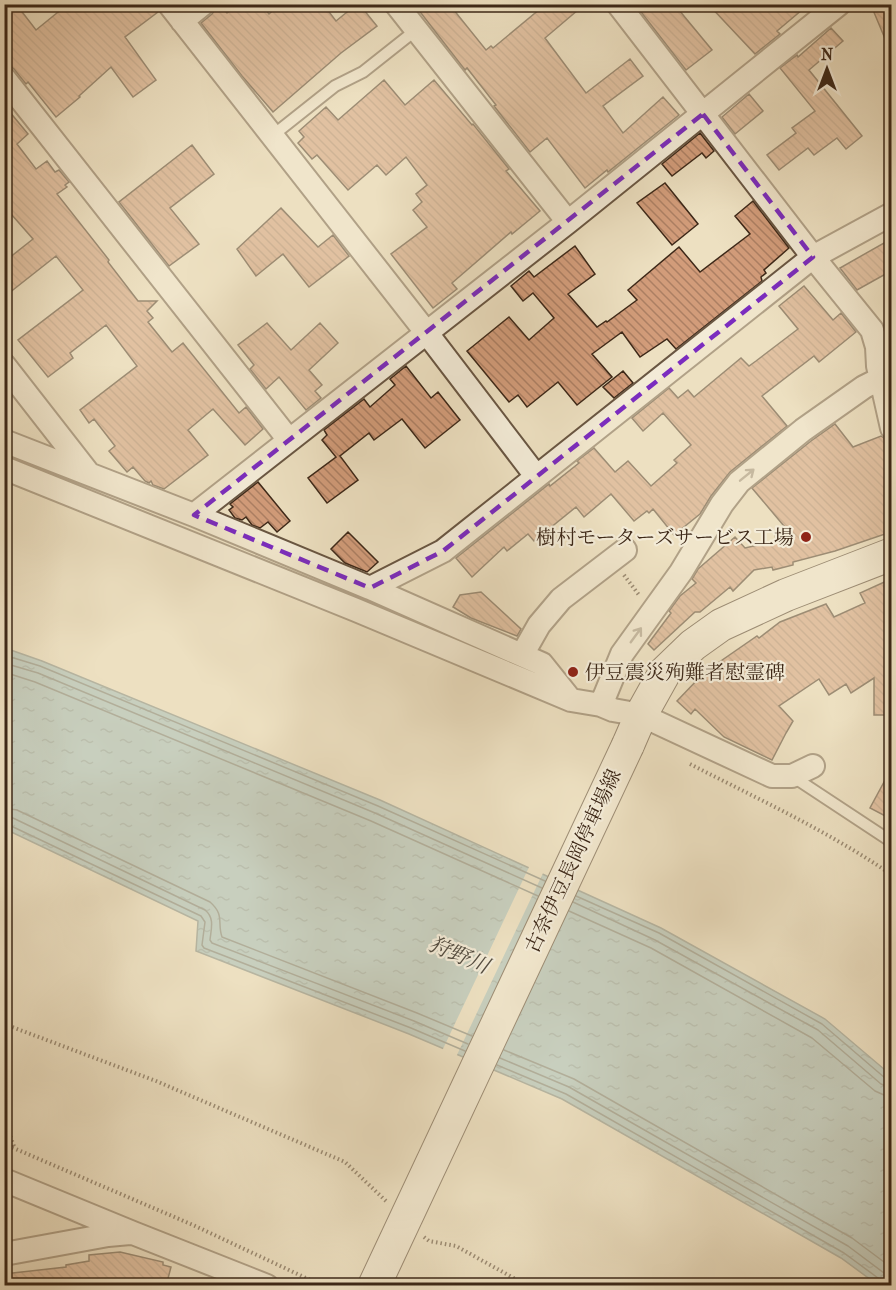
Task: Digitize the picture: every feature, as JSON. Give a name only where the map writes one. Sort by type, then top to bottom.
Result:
[{"type":"main road","name":"古奈伊豆長岡停車場線","points":[[374,1286],[641,715],[665,672],[693,645],[721,625],[786,595],[891,554]]},
{"type":"street","points":[[203,4],[176,13],[536,476]]},
{"type":"street","points":[[396,4],[568,222]]},
{"type":"street","points":[[618,4],[872,330],[877,347],[878,366],[886,377],[891,428]]},
{"type":"street","points":[[194,515],[568,222],[839,4]]},
{"type":"street","points":[[4,78],[289,440]]},
{"type":"street","points":[[370,588],[443,551],[813,257],[891,214]]},
{"type":"street","points":[[4,365],[90,475]]},
{"type":"street","points":[[601,705],[622,654],[681,572],[722,504],[739,482],[803,430],[864,387],[886,377]]},
{"type":"street","points":[[4,441],[194,515],[370,588],[542,664],[571,700]]},
{"type":"street","points":[[4,468],[356,610],[571,700],[641,715],[772,776],[792,776],[813,766]]},
{"type":"street","points":[[522,655],[539,625],[561,599],[618,555]]},
{"type":"street","points":[[4,1180],[267,1286]]},
{"type":"street","points":[[4,1254],[108,1235],[133,1233]]},
{"type":"lane","points":[[272,136],[336,86],[363,72],[416,30]]},
{"type":"lane","points":[[792,776],[891,842]]},
{"type":"path","points":[[618,555],[652,612]]},
{"type":"path","points":[[684,761],[859,852],[891,875]]},
{"type":"path","points":[[4,1024],[156,1081],[345,1162],[387,1202]]},
{"type":"path","points":[[4,1131],[9,1133],[15,1149]]},
{"type":"path","points":[[4,1144],[193,1225],[323,1286]]},
{"type":"path","points":[[421,1234],[429,1242],[456,1246],[528,1286]]},
{"type":"highlighted area","points":[[703,114],[813,257],[443,551],[370,588],[194,515]]},
{"type":"water","name":"狩野川","points":[[5,648],[42,661],[380,800],[661,928],[825,1019],[891,1075],[891,1285],[878,1285],[841,1258],[562,1099],[409,1034],[196,951],[198,921],[5,829]]},
{"type":"pier","points":[[530,865],[544,871],[456,1057],[442,1051]]},
{"type":"building","points":[[4,4],[16,4],[36,30],[68,4],[156,4],[158,12],[125,37],[156,80],[133,97],[111,67],[56,117],[28,82],[26,84],[14,69],[4,65]]},
{"type":"building","points":[[219,4],[227,13],[237,4],[261,4],[269,14],[280,4],[323,4],[336,21],[359,4],[377,26],[341,53],[273,112],[201,23]]},
{"type":"building","points":[[414,4],[449,4],[486,50],[491,46],[493,48],[546,4],[585,4],[545,38],[586,93],[630,59],[643,76],[603,106],[623,133],[663,97],[679,115],[585,188],[547,138],[530,152],[467,68],[465,70]]},
{"type":"building","points":[[652,4],[674,4],[712,50],[686,70],[641,12]]},
{"type":"building","points":[[708,4],[809,4],[777,31],[780,34],[755,54]]},
{"type":"building","points":[[891,4],[891,53],[873,10]]},
{"type":"building","points":[[831,28],[843,41],[809,70],[862,136],[846,149],[837,138],[814,155],[808,148],[779,170],[767,155],[796,133],[792,128],[815,111],[780,68],[797,55],[798,57]]},
{"type":"building","points":[[384,80],[405,105],[434,80],[473,124],[509,169],[506,171],[540,211],[512,234],[511,232],[452,283],[457,289],[433,308],[391,254],[427,227],[413,210],[422,202],[416,194],[427,185],[406,157],[386,175],[377,165],[348,190],[317,155],[312,159],[298,143],[304,137],[299,131],[326,107],[338,120]]},
{"type":"building","points":[[749,94],[763,111],[735,134],[722,117]]},
{"type":"building","points":[[4,105],[28,134],[17,144],[36,169],[47,161],[55,172],[59,170],[69,182],[65,185],[67,187],[57,194],[138,301],[157,301],[147,311],[153,318],[148,322],[172,352],[183,343],[239,413],[246,407],[263,429],[245,445],[213,409],[188,430],[208,455],[164,489],[153,485],[151,481],[149,483],[145,481],[133,467],[127,472],[109,451],[115,446],[94,419],[89,423],[80,410],[137,366],[106,325],[70,353],[73,358],[48,377],[18,340],[83,290],[56,256],[4,297],[4,262],[33,239],[4,206]]},
{"type":"building","points":[[700,133],[714,151],[706,158],[702,153],[672,176],[662,164]]},
{"type":"building","points":[[192,145],[214,174],[170,208],[199,244],[169,266],[119,202]]},
{"type":"building","points":[[665,183],[698,224],[672,245],[637,203]]},
{"type":"building","points":[[753,201],[789,248],[764,270],[766,273],[761,277],[762,281],[676,349],[667,339],[640,357],[622,332],[592,354],[612,377],[577,405],[558,382],[527,407],[518,395],[509,402],[467,351],[509,317],[529,340],[554,318],[533,293],[523,301],[511,286],[529,271],[534,277],[575,246],[595,274],[568,294],[597,327],[637,300],[628,290],[679,247],[700,272],[750,234],[735,216]]},
{"type":"building","points":[[281,208],[318,247],[333,235],[349,256],[309,287],[283,254],[256,276],[237,249]]},
{"type":"building","points":[[891,239],[891,271],[857,290],[840,268]]},
{"type":"building","points":[[804,286],[833,320],[841,313],[856,332],[819,362],[814,356],[762,396],[787,426],[730,472],[700,514],[674,535],[653,509],[634,521],[611,494],[584,517],[576,507],[534,541],[528,534],[507,551],[504,547],[472,577],[456,558],[579,463],[577,461],[594,448],[615,472],[628,461],[651,486],[677,463],[674,460],[691,445],[663,413],[643,431],[632,418],[669,388],[678,398],[688,390],[694,397],[741,358],[749,366],[798,329],[779,306]]},
{"type":"building","points":[[267,323],[291,350],[320,323],[338,343],[309,370],[322,385],[315,391],[321,398],[306,410],[279,377],[266,389],[250,369],[254,365],[238,345]]},
{"type":"building","points":[[406,366],[431,398],[438,392],[460,420],[425,448],[402,419],[374,440],[369,433],[340,456],[358,480],[327,503],[308,478],[336,457],[322,440],[327,435],[324,430],[364,399],[370,407],[395,385],[390,379]]},
{"type":"building","points":[[623,371],[633,383],[614,398],[603,387]]},
{"type":"building","points":[[835,424],[853,447],[881,436],[884,438],[891,462],[891,532],[793,562],[793,565],[773,570],[772,567],[754,570],[733,591],[730,587],[700,612],[695,612],[654,650],[648,644],[671,613],[669,611],[680,596],[696,583],[692,579],[698,569],[735,537],[745,548],[776,541],[775,534],[789,532],[752,488]]},
{"type":"building","points":[[258,482],[290,521],[277,532],[268,522],[260,528],[252,525],[246,517],[242,520],[235,518],[229,510],[233,507],[230,504]]},
{"type":"building","points":[[348,532],[378,562],[367,572],[345,563],[331,549]]},
{"type":"building","points":[[891,579],[891,715],[874,715],[874,678],[851,693],[846,684],[829,695],[819,679],[779,706],[793,721],[772,760],[724,737],[695,709],[691,714],[677,701],[715,665],[780,622],[826,604],[834,617],[865,603],[860,593]]},
{"type":"building","points":[[481,592],[521,629],[517,636],[471,618],[453,607],[460,595]]},
{"type":"building","points":[[891,769],[891,819],[870,808]]},
{"type":"building","points":[[120,1252],[163,1262],[163,1265],[171,1267],[166,1286],[4,1286],[4,1274],[66,1267],[66,1265],[89,1261],[89,1255]]},
{"type":"place","name":"樹村モーターズサービス工場","points":[[806,537]]},
{"type":"place","name":"伊豆震災殉難者慰霊碑","points":[[573,672]]}]
